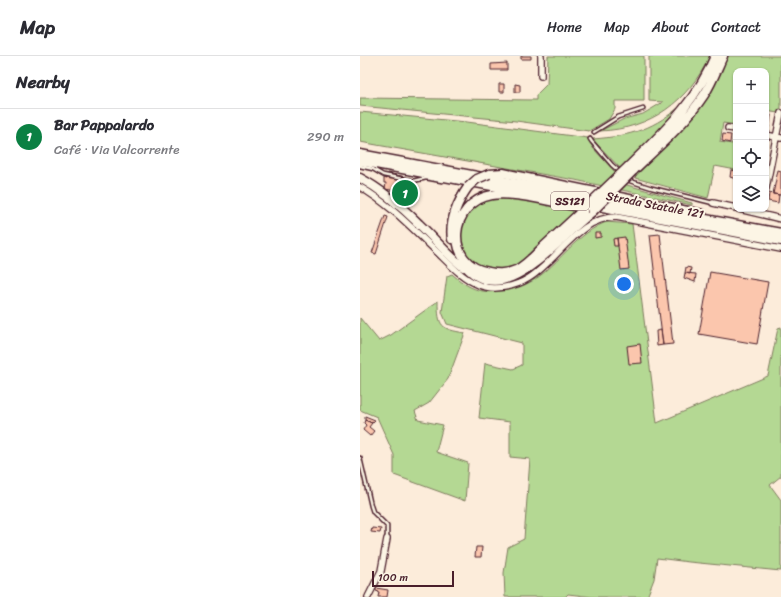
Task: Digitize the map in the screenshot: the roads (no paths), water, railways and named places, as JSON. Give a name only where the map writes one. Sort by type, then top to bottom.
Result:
[{"type":"main road","points":[[631,169],[684,109],[709,71],[715,56]]},
{"type":"main road","points":[[360,178],[381,190],[402,208],[453,259],[469,271],[482,277],[494,280],[509,278],[528,269],[546,254],[588,210],[631,169],[677,129],[704,94],[723,56]]},
{"type":"main road","name":"Strada Statale 121","points":[[360,154],[781,233]]},
{"type":"main road","name":"Strada Statale 121","points":[[360,161],[781,241]]},
{"type":"main road","points":[[469,271],[455,251],[451,235],[452,225],[456,207],[468,187],[477,179],[489,174],[503,173],[571,186],[722,218],[761,229]]},
{"type":"main road","points":[[588,210],[516,270],[500,274],[485,272],[471,265],[461,254],[457,243],[457,232],[464,211],[472,203],[483,197],[501,194],[579,207],[602,207]]},
{"type":"street","points":[[541,56],[541,76]]},
{"type":"street","points":[[769,176],[779,137],[781,113]]},
{"type":"street","points":[[728,128],[733,129]]},
{"type":"street","points":[[769,135],[779,137]]},
{"type":"street","points":[[360,187],[373,194],[408,223],[462,276],[479,285],[487,287],[497,288],[512,286],[528,279],[551,260],[584,228],[607,217],[616,217],[781,249]]},
{"type":"street","points":[[713,203],[733,207]]},
{"type":"street","points":[[761,212],[781,218]]},
{"type":"street","points":[[368,597],[381,571],[387,540]]},
{"type":"lane","points":[[594,132],[618,117],[643,109]]},
{"type":"lane","points":[[590,139],[612,165],[630,181],[713,203]]},
{"type":"lane","points":[[360,166],[373,169],[383,175],[413,181],[426,178],[472,186],[481,184]]},
{"type":"lane","points":[[360,458],[371,506],[373,512],[387,526],[387,540]]},
{"type":"place","name":"Bar Pappalardo","points":[[405,193]]}]
